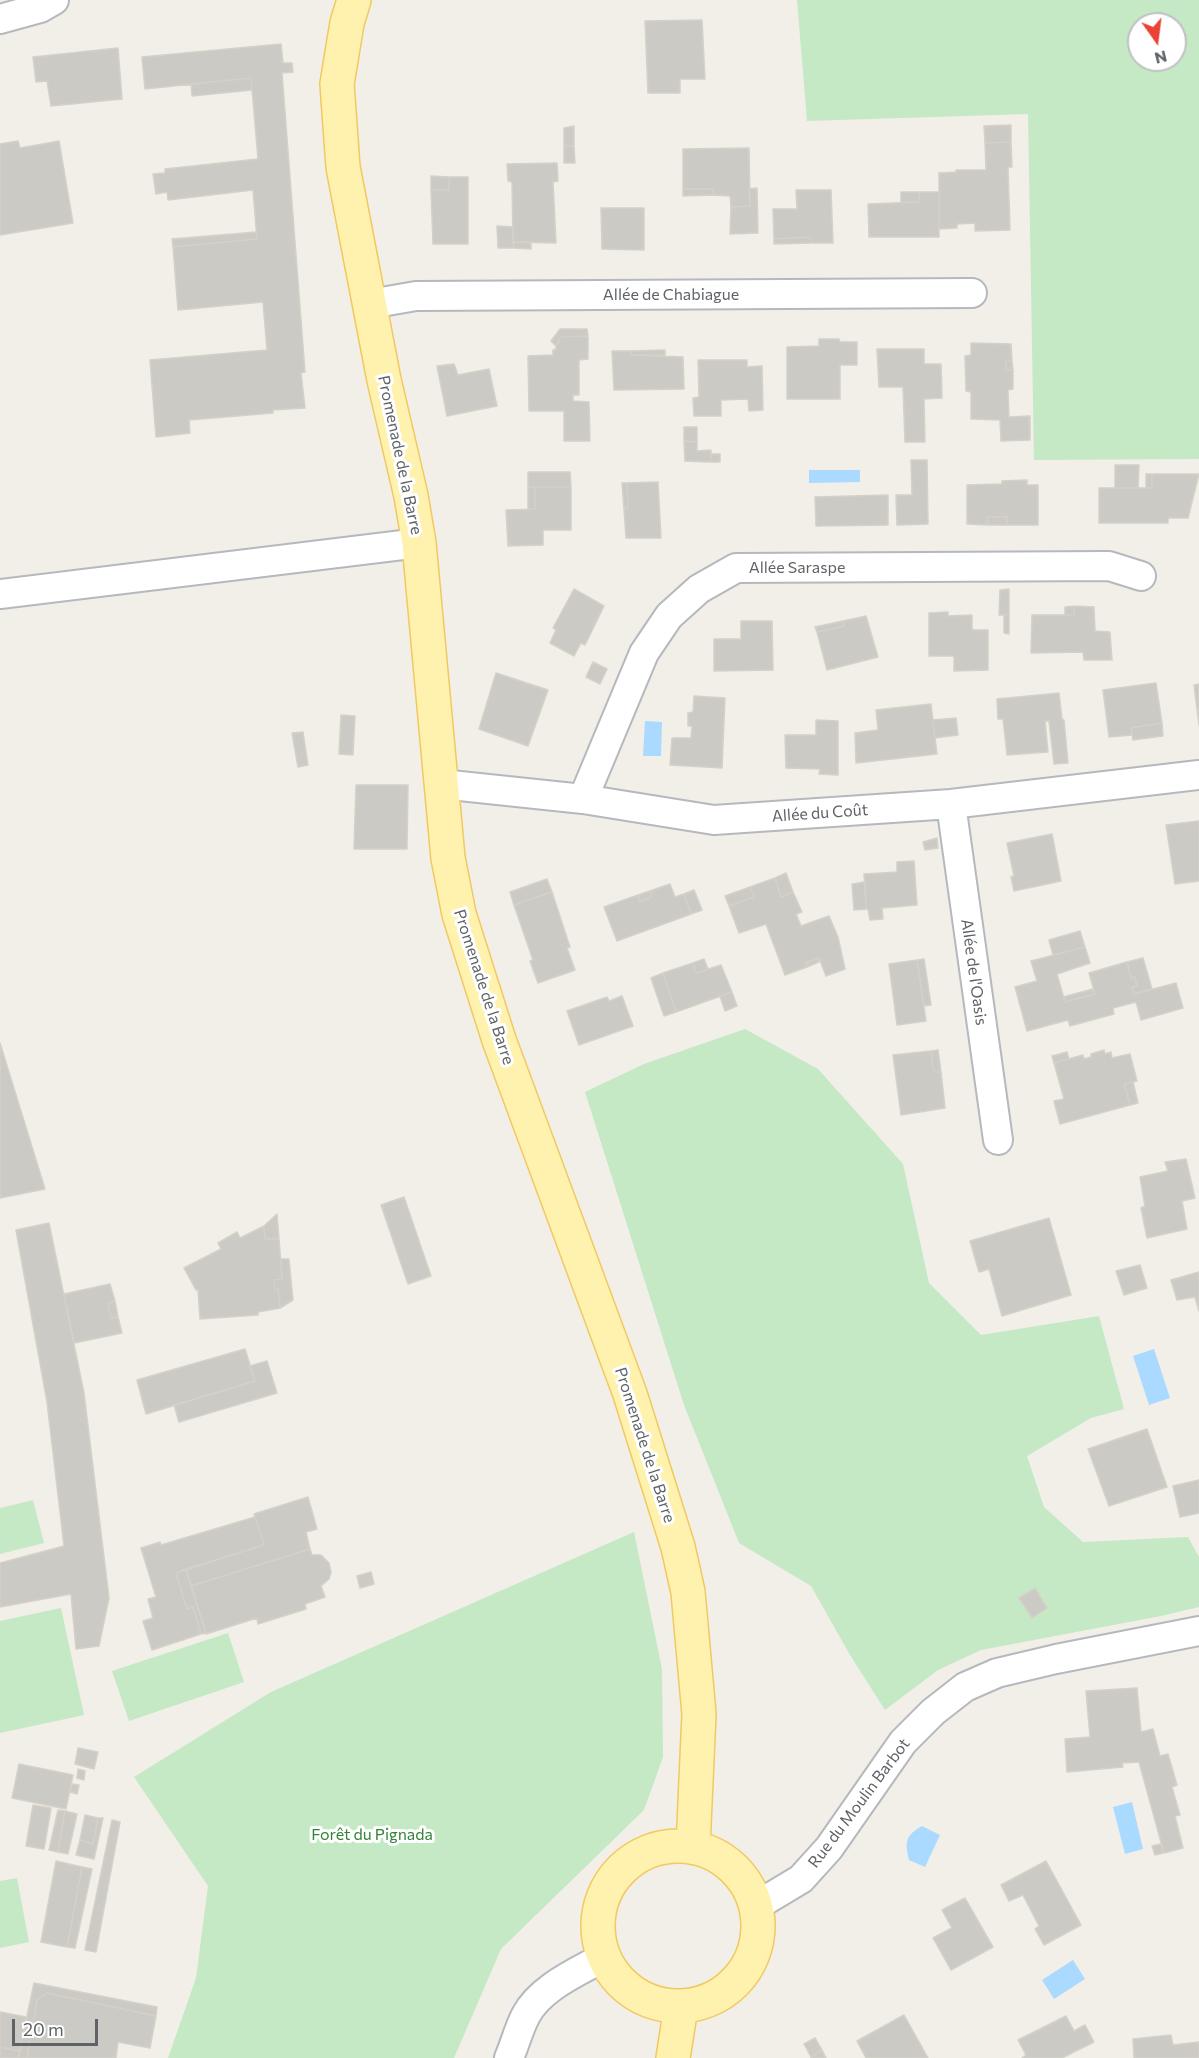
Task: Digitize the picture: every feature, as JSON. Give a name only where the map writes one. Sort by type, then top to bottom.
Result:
[{"type":"main road","name":"Promenade de la Barre","points":[[354,0],[337,84],[343,167],[384,380],[411,496],[419,543],[448,858],[467,945],[503,1050],[630,1394],[678,1547],[688,1592],[699,1713],[693,1847]]},
{"type":"main road","points":[[668,1846],[693,1847],[714,1854],[733,1867],[748,1885],[756,1906],[759,1930],[754,1953],[743,1974],[726,1992],[704,2002],[681,2007],[657,2004],[635,1994],[616,1978],[604,1957],[598,1934],[600,1909],[609,1886],[624,1867],[645,1853],[668,1846]]},
{"type":"main road","points":[[673,2058],[681,2007]]},
{"type":"street","points":[[0,19],[40,8],[54,0]]},
{"type":"street","name":"Allée de Chabiague","points":[[370,304],[417,296],[972,293]]},
{"type":"street","points":[[0,594],[419,543]]},
{"type":"street","name":"Allée Saraspe","points":[[584,799],[644,653],[669,616],[699,589],[736,568],[1109,566],[1141,576]]},
{"type":"street","name":"Allée du Coût","points":[[441,784],[584,799],[714,820],[951,804],[1199,775]]},
{"type":"street","name":"Allée de l'Oasis","points":[[951,804],[998,1140]]},
{"type":"street","name":"Rue du Moulin Barbot","points":[[756,1906],[801,1879],[830,1848],[903,1742],[933,1712],[965,1687],[997,1673],[1199,1631]]},
{"type":"street","points":[[509,2058],[526,2014],[541,1997],[562,1981],[604,1957]]},
{"type":"green space","points":[[797,0],[1199,0],[1199,459],[1034,460],[1028,114],[807,121]]},
{"type":"green space","points":[[745,1029],[818,1069],[903,1164],[929,1283],[981,1335],[1099,1316],[1124,1409],[1091,1418],[1027,1456],[1044,1507],[1083,1542],[1188,1537],[1199,1557],[1199,1607],[981,1650],[938,1670],[885,1710],[850,1655],[811,1586],[739,1543],[684,1405],[585,1092],[644,1064]]},
{"type":"green space","points":[[33,1500],[44,1543],[0,1554],[0,1508]]},
{"type":"green space","name":"Forêt du Pignada","points":[[634,1532],[662,1669],[663,1757],[644,1810],[501,1949],[454,2058],[168,2058],[196,1978],[208,1886],[134,1777],[271,1692]]},
{"type":"green space","points":[[61,1608],[84,1715],[0,1733],[0,1621]]},
{"type":"green space","points":[[228,1633],[244,1682],[129,1721],[112,1671]]},
{"type":"green space","points":[[17,1878],[29,1942],[0,1948],[0,1881]]},
{"type":"water","points":[[809,470],[860,470],[860,482],[809,483]]},
{"type":"water","points":[[645,721],[662,722],[661,756],[643,756]]},
{"type":"water","points":[[1154,1349],[1170,1398],[1149,1405],[1133,1356]]},
{"type":"water","points":[[1132,1802],[1143,1849],[1125,1854],[1113,1807]]},
{"type":"water","points":[[922,1826],[940,1835],[925,1867],[909,1860],[907,1848],[909,1836]]},
{"type":"water","points":[[1073,1960],[1085,1979],[1054,1999],[1042,1980]]},
{"type":"building","points":[[702,20],[705,79],[680,79],[680,93],[648,93],[645,21]]},
{"type":"building","points":[[281,44],[283,63],[292,63],[293,72],[282,73],[305,372],[301,373],[305,408],[189,420],[190,433],[156,437],[150,360],[267,350],[263,302],[178,310],[173,247],[257,239],[253,190],[168,200],[167,192],[156,194],[153,174],[165,173],[165,169],[258,159],[251,78],[145,89],[142,57]]},
{"type":"building","points":[[118,48],[122,99],[51,106],[47,81],[36,82],[33,57]]},
{"type":"building","points":[[251,78],[252,90],[192,96],[191,84]]},
{"type":"building","points":[[1011,125],[1011,142],[985,143],[984,126]]},
{"type":"building","points":[[574,126],[574,146],[564,146],[564,128]]},
{"type":"building","points":[[18,141],[20,148],[59,141],[73,223],[0,235],[0,144]]},
{"type":"building","points":[[1011,142],[1012,167],[1008,167],[1010,230],[975,231],[975,223],[957,224],[957,228],[939,229],[939,173],[956,172],[956,170],[986,170],[985,143]]},
{"type":"building","points":[[564,146],[574,146],[575,163],[564,163]]},
{"type":"building","points":[[749,148],[750,206],[731,207],[730,196],[713,195],[713,189],[683,189],[683,149]]},
{"type":"building","points":[[557,163],[558,181],[553,182],[556,243],[513,242],[512,182],[508,181],[507,164]]},
{"type":"building","points":[[431,176],[449,177],[449,190],[431,190]]},
{"type":"building","points":[[449,177],[468,177],[468,244],[433,244],[431,190],[449,190]]},
{"type":"building","points":[[757,188],[758,233],[730,234],[731,207],[750,206],[749,189]]},
{"type":"building","points":[[683,189],[713,189],[713,195],[683,196]]},
{"type":"building","points":[[796,190],[831,190],[833,243],[811,243],[810,237],[774,239],[773,209],[797,209]]},
{"type":"building","points":[[901,192],[919,192],[919,202],[901,202]]},
{"type":"building","points":[[919,192],[939,192],[939,237],[869,237],[868,204],[919,202]]},
{"type":"building","points":[[601,208],[644,208],[644,250],[602,249]]},
{"type":"building","points":[[497,226],[513,227],[514,248],[498,248]]},
{"type":"building","points":[[256,232],[257,239],[173,247],[172,239]]},
{"type":"building","points":[[810,237],[811,243],[774,244],[774,239]]},
{"type":"building","points":[[513,242],[531,242],[531,249],[514,248]]},
{"type":"building","points":[[560,329],[587,329],[588,336],[561,337],[556,346],[551,341]]},
{"type":"building","points":[[588,336],[588,359],[579,360],[579,395],[573,395],[573,401],[589,402],[590,441],[564,441],[564,411],[529,411],[528,356],[553,355],[553,350],[556,349],[561,337]]},
{"type":"building","points":[[819,339],[857,342],[857,365],[840,365],[840,399],[787,399],[787,347],[819,346]]},
{"type":"building","points":[[971,343],[1011,344],[1012,361],[1006,361],[1006,370],[1013,370],[1013,389],[1008,390],[1009,417],[1030,416],[1030,440],[1001,441],[1000,420],[971,419],[971,392],[966,391],[965,356],[971,355]]},
{"type":"building","points":[[877,349],[924,349],[924,364],[941,364],[942,398],[924,399],[925,442],[905,442],[903,387],[879,387]]},
{"type":"building","points":[[665,350],[665,355],[631,355],[631,351]]},
{"type":"building","points":[[612,351],[631,351],[631,355],[683,357],[684,389],[614,390]]},
{"type":"building","points":[[698,360],[747,360],[747,367],[762,366],[763,410],[749,411],[748,399],[721,400],[721,416],[694,416],[693,398],[699,397]]},
{"type":"building","points":[[1006,361],[1012,361],[1013,370],[1006,370]]},
{"type":"building","points":[[454,364],[458,375],[489,369],[497,406],[447,416],[437,366]]},
{"type":"building","points":[[684,427],[697,427],[697,442],[684,441]]},
{"type":"building","points":[[684,441],[697,442],[697,451],[711,450],[711,462],[685,461]]},
{"type":"building","points":[[711,454],[720,454],[720,462],[711,462]]},
{"type":"building","points":[[911,460],[927,460],[928,524],[897,525],[896,495],[912,495]]},
{"type":"building","points":[[1115,465],[1139,465],[1138,488],[1115,488]]},
{"type":"building","points":[[528,472],[570,472],[571,487],[528,487]]},
{"type":"building","points":[[1146,474],[1152,474],[1152,488],[1146,488]]},
{"type":"building","points":[[1152,474],[1199,474],[1188,518],[1168,518],[1168,523],[1099,523],[1099,488],[1152,488]]},
{"type":"building","points":[[1027,480],[1027,485],[1038,485],[1038,525],[1007,525],[1007,517],[987,517],[988,525],[967,524],[967,485],[1002,484],[1002,481]]},
{"type":"building","points":[[658,482],[661,538],[626,538],[624,509],[628,508],[627,483]]},
{"type":"building","points":[[622,483],[627,483],[628,508],[624,509]]},
{"type":"building","points":[[528,487],[535,487],[535,509],[528,509]]},
{"type":"building","points":[[535,487],[571,487],[571,530],[543,530],[543,545],[508,546],[506,510],[535,509]]},
{"type":"building","points":[[888,495],[888,525],[816,526],[815,497]]},
{"type":"building","points":[[987,517],[1007,517],[1007,525],[988,525]]},
{"type":"building","points":[[574,589],[604,606],[585,645],[581,643],[574,656],[550,643],[556,630],[553,628]]},
{"type":"building","points":[[1009,589],[1009,615],[999,615],[1000,590]]},
{"type":"building","points":[[1074,606],[1094,607],[1095,631],[1110,632],[1112,660],[1084,660],[1083,652],[1031,653],[1032,615],[1074,615]]},
{"type":"building","points":[[1074,606],[1074,615],[1065,615],[1065,607]]},
{"type":"building","points":[[948,612],[948,616],[972,615],[972,630],[988,630],[988,670],[954,671],[954,656],[929,656],[929,613]]},
{"type":"building","points":[[1004,615],[1009,615],[1009,634],[1004,633]]},
{"type":"building","points":[[866,616],[878,657],[827,670],[817,632],[844,626],[843,621]]},
{"type":"building","points":[[741,621],[772,621],[773,670],[714,671],[714,639],[741,639]]},
{"type":"building","points":[[843,621],[844,626],[817,632],[815,627]]},
{"type":"building","points":[[593,662],[607,669],[600,684],[586,677]]},
{"type":"building","points":[[496,673],[548,690],[528,746],[479,729]]},
{"type":"building","points":[[1156,683],[1162,723],[1131,728],[1132,735],[1109,737],[1103,690]]},
{"type":"building","points":[[1199,684],[1199,725],[1194,685]]},
{"type":"building","points":[[1059,693],[1068,763],[1054,764],[1049,721],[1045,721],[1048,752],[1007,755],[1003,719],[998,719],[997,699]]},
{"type":"building","points":[[694,696],[725,698],[722,768],[670,765],[672,738],[691,738],[692,726],[688,726],[688,713],[693,712]]},
{"type":"building","points":[[931,704],[937,754],[856,763],[855,733],[878,730],[876,710]]},
{"type":"building","points":[[341,715],[355,716],[353,755],[339,754]]},
{"type":"building","points":[[956,718],[958,735],[935,738],[933,720]]},
{"type":"building","points":[[816,720],[838,721],[838,775],[819,774],[820,769],[786,768],[785,735],[816,735]]},
{"type":"building","points":[[1162,723],[1163,736],[1133,740],[1131,728]]},
{"type":"building","points":[[303,732],[308,765],[298,767],[292,733]]},
{"type":"building","points":[[356,785],[408,785],[407,849],[354,849]]},
{"type":"building","points":[[1199,821],[1199,881],[1175,884],[1166,825]]},
{"type":"building","points":[[1052,834],[1061,881],[1014,891],[1011,877],[1014,876],[1007,843]]},
{"type":"building","points":[[937,838],[938,848],[925,850],[923,842]]},
{"type":"building","points":[[914,861],[917,905],[882,908],[883,919],[870,920],[868,909],[866,909],[864,874],[897,872],[897,862]]},
{"type":"building","points":[[786,873],[793,892],[781,897],[775,878]]},
{"type":"building","points":[[775,878],[781,897],[793,892],[802,912],[796,914],[801,926],[829,916],[838,937],[845,969],[826,976],[819,958],[806,963],[807,967],[785,975],[766,924],[739,933],[729,906],[754,897],[750,887]]},
{"type":"building","points":[[547,879],[552,892],[514,905],[510,892]]},
{"type":"building","points":[[865,882],[866,909],[854,910],[852,884]]},
{"type":"building","points":[[670,884],[675,897],[684,894],[691,914],[617,941],[604,907],[638,895],[640,902],[652,897],[650,891]]},
{"type":"building","points":[[750,887],[754,897],[729,906],[725,896]]},
{"type":"building","points":[[694,890],[702,910],[691,914],[684,894]]},
{"type":"building","points":[[650,891],[652,897],[640,902],[638,895]]},
{"type":"building","points":[[552,892],[575,970],[538,983],[530,961],[533,960],[514,905]]},
{"type":"building","points":[[1080,931],[1085,947],[1053,955],[1049,940]]},
{"type":"building","points":[[1085,947],[1090,963],[1057,974],[1065,1002],[1095,994],[1089,973],[1127,962],[1131,978],[1135,977],[1137,986],[1132,987],[1134,994],[1176,983],[1183,1008],[1141,1020],[1136,1002],[1113,1008],[1114,1014],[1070,1026],[1068,1020],[1027,1031],[1015,987],[1037,981],[1031,961]]},
{"type":"building","points":[[819,958],[821,961],[807,967],[806,963]]},
{"type":"building","points":[[1143,958],[1152,989],[1134,994],[1132,987],[1137,986],[1135,977],[1131,978],[1127,962]]},
{"type":"building","points":[[704,959],[708,969],[696,973],[693,963]]},
{"type":"building","points":[[924,959],[931,1005],[924,1006],[917,960]]},
{"type":"building","points":[[917,960],[926,1021],[897,1025],[889,964]]},
{"type":"building","points":[[693,963],[696,973],[721,965],[732,992],[676,1012],[663,973]]},
{"type":"building","points":[[663,973],[676,1012],[664,1016],[651,978]]},
{"type":"building","points":[[1093,989],[1095,994],[1065,1002],[1063,997]]},
{"type":"building","points":[[732,992],[737,1006],[725,1011],[720,996]]},
{"type":"building","points":[[622,996],[633,1026],[579,1045],[567,1011],[607,997],[609,1001]]},
{"type":"building","points":[[0,1043],[45,1189],[0,1198]]},
{"type":"building","points":[[938,1050],[941,1072],[934,1072],[931,1051]]},
{"type":"building","points":[[1104,1050],[1105,1054],[1111,1052],[1112,1058],[1130,1054],[1137,1081],[1124,1084],[1130,1105],[1060,1124],[1054,1101],[1064,1099],[1054,1063],[1083,1055],[1084,1059]]},
{"type":"building","points":[[931,1051],[934,1072],[941,1072],[945,1108],[901,1115],[893,1055]]},
{"type":"building","points":[[1067,1052],[1069,1059],[1054,1063],[1052,1056]]},
{"type":"building","points":[[1133,1082],[1138,1103],[1130,1105],[1124,1084]]},
{"type":"building","points":[[1186,1159],[1195,1198],[1182,1201],[1187,1229],[1147,1238],[1141,1208],[1145,1206],[1140,1177],[1168,1171],[1165,1162]]},
{"type":"building","points":[[404,1197],[431,1276],[408,1284],[381,1205]]},
{"type":"building","points":[[277,1214],[279,1239],[265,1239],[264,1226]]},
{"type":"building","points":[[1049,1218],[1071,1295],[1002,1316],[989,1269],[979,1272],[970,1241]]},
{"type":"building","points":[[49,1223],[84,1393],[109,1598],[99,1646],[76,1649],[71,1594],[0,1607],[0,1563],[64,1546],[47,1402],[16,1230]]},
{"type":"building","points":[[264,1226],[265,1239],[279,1239],[282,1279],[274,1280],[275,1289],[278,1289],[280,1308],[258,1312],[258,1315],[200,1319],[198,1290],[184,1268],[221,1249],[218,1243],[237,1232],[240,1238]]},
{"type":"building","points":[[281,1259],[289,1259],[293,1300],[280,1308],[278,1289],[275,1289],[274,1280],[282,1279]]},
{"type":"building","points":[[1140,1265],[1147,1288],[1124,1295],[1116,1271]]},
{"type":"building","points":[[1199,1272],[1199,1311],[1195,1297],[1177,1300],[1171,1280]]},
{"type":"building","points":[[110,1284],[115,1301],[108,1303],[111,1318],[118,1317],[122,1333],[74,1343],[64,1294]]},
{"type":"building","points":[[115,1301],[118,1317],[111,1318],[108,1303]]},
{"type":"building","points":[[245,1349],[255,1381],[146,1414],[137,1380]]},
{"type":"building","points":[[267,1361],[277,1393],[179,1422],[174,1405],[255,1381],[250,1366]]},
{"type":"building","points":[[1147,1429],[1167,1487],[1109,1506],[1088,1449]]},
{"type":"building","points":[[1199,1480],[1199,1513],[1180,1517],[1173,1486]]},
{"type":"building","points":[[308,1497],[317,1529],[306,1532],[310,1549],[191,1586],[186,1569],[264,1545],[254,1514]]},
{"type":"building","points":[[255,1517],[264,1545],[176,1573],[187,1609],[193,1607],[201,1634],[152,1650],[143,1621],[153,1618],[148,1599],[156,1597],[141,1548],[160,1542],[161,1545]]},
{"type":"building","points":[[310,1549],[312,1555],[321,1555],[329,1563],[331,1572],[329,1579],[321,1586],[325,1597],[305,1604],[306,1609],[258,1624],[257,1618],[206,1634],[191,1586]]},
{"type":"building","points":[[186,1569],[206,1633],[201,1634],[193,1607],[187,1609],[176,1573]]},
{"type":"building","points":[[371,1572],[374,1584],[360,1588],[357,1576]]},
{"type":"building","points":[[1035,1588],[1047,1608],[1032,1618],[1019,1598]]},
{"type":"building","points":[[1137,1688],[1141,1732],[1153,1729],[1160,1756],[1168,1754],[1177,1785],[1172,1787],[1180,1815],[1175,1816],[1183,1848],[1164,1853],[1139,1762],[1122,1763],[1123,1767],[1067,1772],[1065,1739],[1090,1737],[1086,1691]]},
{"type":"building","points":[[78,1748],[98,1752],[94,1769],[75,1764]]},
{"type":"building","points":[[19,1764],[73,1775],[66,1809],[12,1798]]},
{"type":"building","points":[[78,1769],[85,1771],[84,1780],[77,1778]]},
{"type":"building","points":[[72,1784],[79,1785],[77,1794],[70,1792]]},
{"type":"building","points":[[33,1805],[51,1808],[44,1849],[26,1846]]},
{"type":"building","points":[[58,1810],[65,1811],[58,1852],[49,1850]]},
{"type":"building","points":[[65,1811],[77,1814],[68,1854],[58,1852]]},
{"type":"building","points":[[85,1815],[98,1818],[93,1844],[80,1840]]},
{"type":"building","points":[[98,1818],[103,1818],[94,1859],[76,1855],[80,1840],[93,1844]]},
{"type":"building","points":[[112,1820],[120,1822],[96,1952],[85,1950]]},
{"type":"building","points":[[1161,1844],[1163,1853],[1155,1855],[1152,1846]]},
{"type":"building","points":[[56,1861],[82,1867],[67,1947],[41,1942]]},
{"type":"building","points":[[1046,1861],[1081,1925],[1044,1945],[1035,1929],[1039,1926],[1023,1895],[1009,1901],[1001,1885]]},
{"type":"building","points":[[82,1867],[92,1869],[75,1948],[67,1947]]},
{"type":"building","points":[[965,1898],[993,1947],[951,1970],[933,1938],[952,1928],[942,1910]]},
{"type":"building","points":[[34,1983],[157,2007],[156,2016],[47,1993],[37,2000],[27,2058],[18,2058]]},
{"type":"building","points":[[47,1993],[156,2016],[150,2048],[118,2042],[116,2058],[27,2058],[37,2000]]},
{"type":"building","points":[[0,2012],[26,2017],[20,2051],[0,2047]]},
{"type":"building","points":[[904,2015],[928,2058],[866,2058],[857,2041]]},
{"type":"building","points":[[1066,2016],[1074,2031],[1085,2025],[1094,2042],[1062,2058],[1022,2058],[1026,2055],[1018,2040]]},
{"type":"building","points":[[1171,2035],[1173,2045],[1199,2042],[1199,2058],[1134,2058],[1133,2039]]},
{"type":"building","points":[[815,2038],[822,2050],[811,2057],[804,2044]]},
{"type":"building","points":[[0,2047],[20,2051],[18,2058],[0,2058]]},
{"type":"building","points":[[822,2050],[826,2058],[811,2058],[811,2057]]}]
